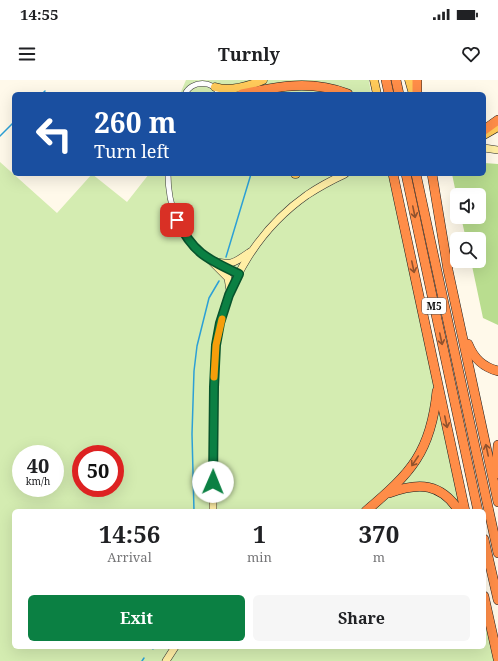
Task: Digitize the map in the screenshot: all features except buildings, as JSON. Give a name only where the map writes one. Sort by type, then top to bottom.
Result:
[{"type":"highway","points":[[386,80],[389,92]]},
{"type":"highway","points":[[396,80],[399,92]]},
{"type":"highway","points":[[417,80],[417,92]]},
{"type":"highway","points":[[251,92],[305,82],[326,84],[344,92]]},
{"type":"highway","points":[[486,129],[498,120]]},
{"type":"highway","name":"M5","points":[[393,176],[466,509]]},
{"type":"highway","name":"M5","points":[[406,176],[478,509]]},
{"type":"highway","name":"M5","points":[[416,176],[498,553]]},
{"type":"highway","name":"M5","points":[[432,176],[448,270],[498,502]]},
{"type":"highway","points":[[458,317],[466,340],[475,358],[483,365],[498,371]]},
{"type":"highway","points":[[368,509],[403,477],[416,461],[423,448],[432,423],[438,384]]},
{"type":"highway","points":[[498,445],[496,472],[498,497]]},
{"type":"highway","points":[[384,495],[409,487],[418,486],[432,488],[450,498],[458,509]]},
{"type":"highway","points":[[486,548],[498,600]]},
{"type":"highway","points":[[486,605],[498,659]]},
{"type":"main road","points":[[213,86],[231,89],[263,80]]},
{"type":"main road","points":[[374,80],[377,92]]},
{"type":"main road","points":[[409,80],[412,92]]},
{"type":"main road","points":[[486,134],[498,128]]},
{"type":"main road","points":[[486,148],[498,150]]},
{"type":"main road","points":[[210,260],[224,264],[232,264],[239,260],[251,251],[274,224],[296,203],[319,187],[340,176]]},
{"type":"main road","points":[[213,509],[215,354],[219,329],[229,295],[251,251]]},
{"type":"main road","points":[[210,260],[228,278],[230,284],[229,295]]},
{"type":"main road","points":[[166,661],[174,649]]},
{"type":"street","points":[[186,92],[189,87],[197,81],[203,81],[213,86]]},
{"type":"street","points":[[168,176],[170,196],[177,220],[183,232],[191,243],[210,260],[239,274]]},
{"type":"green space","points":[[186,80],[369,80],[371,92],[181,92]]},
{"type":"green space","points":[[0,162],[12,173],[12,176],[16,176],[57,213],[90,176],[94,176],[127,202],[147,176],[389,176],[461,509],[12,509],[12,649],[486,649],[486,625],[494,661],[0,661]]},
{"type":"green space","points":[[486,163],[498,164],[498,325],[483,318],[472,268],[486,268],[486,232],[464,232],[463,224],[486,224],[486,188],[455,188],[452,176],[486,176]]},
{"type":"waterway","points":[[0,136],[12,124]]},
{"type":"waterway","points":[[226,257],[250,176]]},
{"type":"waterway","points":[[194,509],[192,434],[194,371],[197,346],[209,298],[219,281]]},
{"type":"slow traffic","points":[[214,377],[216,345],[222,319]]},
{"type":"route","points":[[177,220],[183,232],[196,249],[210,260],[239,274],[229,295],[220,323],[216,345],[214,367],[213,482]]}]
